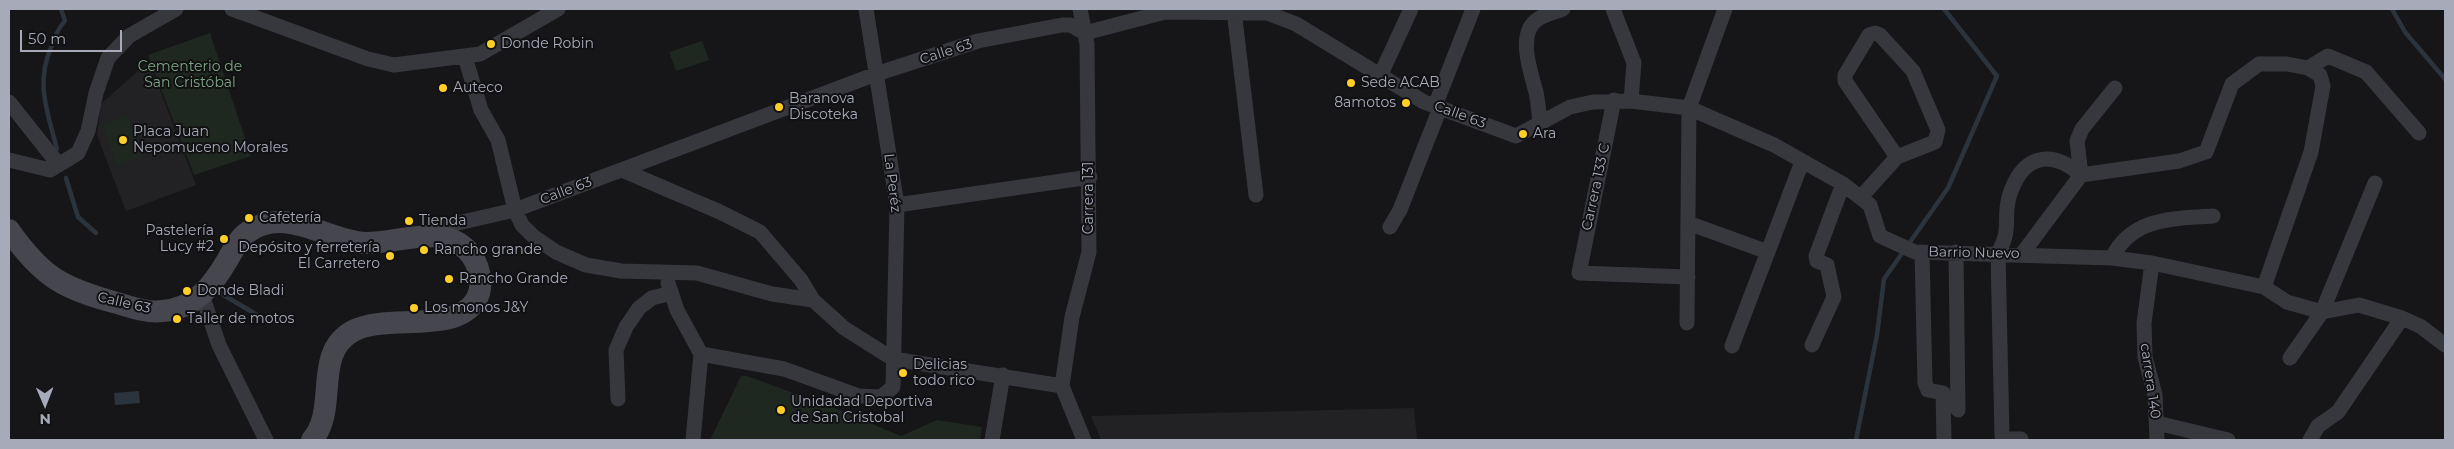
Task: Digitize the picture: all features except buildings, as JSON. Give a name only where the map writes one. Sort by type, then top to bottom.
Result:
[{"type":"main road","name":"Calle 63","points":[[9,230],[36,265],[59,284],[95,297],[139,309],[162,312],[184,307],[202,295],[223,268],[235,246],[248,232],[267,223],[287,222],[312,227],[338,238],[363,243],[388,243],[420,235],[460,244],[469,252],[480,275],[480,287],[476,300],[467,310],[453,317],[371,324],[354,330],[340,339],[333,349],[326,391],[325,412],[318,433],[312,440]]},
{"type":"street","points":[[9,160],[50,170],[78,153],[88,131],[96,93],[108,58],[129,36],[176,9]]},
{"type":"street","points":[[232,9],[368,59],[394,65],[480,54],[558,9]]},
{"type":"street","name":"La Peréz","points":[[701,354],[777,367],[859,396],[881,397],[892,387],[897,204],[866,9]]},
{"type":"street","name":"Carrera 131","points":[[1062,386],[1072,317],[1089,252],[1090,177],[1085,33],[1080,9]]},
{"type":"street","points":[[1380,76],[1411,9]]},
{"type":"street","points":[[1390,228],[1400,210],[1473,9]]},
{"type":"street","points":[[1540,123],[1536,94],[1528,66],[1526,42],[1531,26],[1537,19],[1563,9]]},
{"type":"street","points":[[1613,9],[1634,63],[1631,101]]},
{"type":"street","points":[[1687,323],[1689,108],[1725,9]]},
{"type":"street","points":[[1239,10],[1235,19],[1256,195]]},
{"type":"street","name":"Calle 63","points":[[420,235],[449,225],[515,210],[876,74],[978,41],[1030,30],[1070,25],[1085,33],[1165,12],[1239,10],[1267,12],[1296,24],[1424,102],[1516,136]]},
{"type":"street","points":[[1861,197],[1897,157],[1935,142],[1938,130],[1913,71],[1875,33],[1870,35],[1845,75],[1845,82],[1897,157]]},
{"type":"street","points":[[2308,68],[2328,56],[2366,72],[2419,133]]},
{"type":"street","points":[[465,57],[481,110],[498,140],[515,210],[522,225],[534,237],[556,252],[586,265],[621,271],[696,273],[772,294],[813,300]]},
{"type":"street","points":[[2081,175],[2179,161],[2206,152],[2232,84],[2259,64],[2287,64],[2308,68],[2320,76],[2323,86],[2311,152],[2264,287]]},
{"type":"street","points":[[2022,254],[2081,175],[2077,140],[2082,129],[2115,88]]},
{"type":"street","name":"Carrera 133 C","points":[[1614,100],[1579,273],[1688,277]]},
{"type":"street","name":"Barrio Nuevo","points":[[1516,136],[1570,107],[1593,102],[1631,101],[1689,108],[1774,145],[1843,184],[1870,206],[1880,236],[1918,252],[2112,258],[2152,263],[2264,287],[2286,302],[2322,312],[2359,305],[2402,318],[2420,326],[2445,345]]},
{"type":"street","points":[[9,102],[59,165]]},
{"type":"street","points":[[2021,439],[2004,439],[2002,436],[1998,253],[2006,240],[2009,198],[2020,173],[2029,163],[2040,159],[2058,160],[2069,164],[2081,175]]},
{"type":"street","points":[[1732,346],[1802,162]]},
{"type":"street","points":[[622,170],[720,212],[760,232],[801,280],[813,300],[844,328],[892,359],[1003,375],[1062,386],[1084,440]]},
{"type":"street","points":[[897,204],[1090,177]]},
{"type":"street","points":[[2290,358],[2322,312],[2375,183]]},
{"type":"street","points":[[1812,344],[1834,297],[1827,265],[1817,261],[1816,256],[1843,184]]},
{"type":"street","points":[[2112,258],[2128,234],[2157,221],[2213,216]]},
{"type":"street","points":[[1688,223],[1768,252]]},
{"type":"street","points":[[1918,252],[1926,389],[1943,393],[1944,440]]},
{"type":"street","points":[[1956,252],[1958,410]]},
{"type":"street","name":"carrera 140","points":[[2152,263],[2144,323],[2145,357],[2156,395],[2158,440]]},
{"type":"street","points":[[665,272],[671,293],[701,354],[692,440]]},
{"type":"street","points":[[618,398],[616,350],[626,327],[639,308],[652,298],[671,293]]},
{"type":"street","points":[[202,295],[219,345],[266,440]]},
{"type":"street","points":[[2310,440],[2318,426],[2338,412],[2402,318]]},
{"type":"street","points":[[992,440],[1003,375]]},
{"type":"street","points":[[2157,422],[2228,440]]},
{"type":"shaded area","points":[[149,61],[196,185],[126,211],[97,135],[101,104]]},
{"type":"shaded area","points":[[139,391],[140,403],[115,405],[114,393]]},
{"type":"shaded area","points":[[1414,408],[1417,440],[1101,440],[1091,416]]},
{"type":"green space","name":"Cementerio de San Cristóbal","points":[[210,33],[251,156],[194,175],[148,55]]},
{"type":"green space","points":[[702,41],[709,60],[676,71],[669,52]]},
{"type":"green space","name":"Placa Juan Nepomuceno Morales","points":[[128,115],[143,157],[117,166],[102,124]]},
{"type":"green space","name":"Unidadad Deportiva de San Cristobal","points":[[741,376],[747,376],[829,406],[901,436],[937,420],[982,427],[980,440],[710,440]]},
{"type":"waterway","points":[[57,149],[44,97],[43,84],[47,59],[57,32],[65,21],[61,9]]},
{"type":"waterway","points":[[1856,440],[1877,335],[1884,279],[1948,188],[1997,76],[1944,9]]},
{"type":"waterway","points":[[2392,9],[2405,32],[2445,79]]},
{"type":"waterway","points":[[66,178],[78,217],[96,233]]},
{"type":"waterway","points":[[220,293],[269,322]]},
{"type":"place","name":"Donde Robin","points":[[491,44]]},
{"type":"place","name":"Sede ACAB","points":[[1351,83]]},
{"type":"place","name":"Auteco","points":[[443,88]]},
{"type":"place","name":"8amotos","points":[[1406,103]]},
{"type":"place","name":"Baranova Discoteka","points":[[779,107]]},
{"type":"place","name":"Ara","points":[[1523,134]]},
{"type":"place","name":"Placa Juan Nepomuceno Morales","points":[[123,140]]},
{"type":"place","name":"Cafetería","points":[[249,218]]},
{"type":"place","name":"Tienda","points":[[409,221]]},
{"type":"place","name":"Pastelería Lucy #2","points":[[224,239]]},
{"type":"place","name":"Rancho grande","points":[[424,250]]},
{"type":"place","name":"Depósito y ferretería El Carretero","points":[[390,256]]},
{"type":"place","name":"Rancho Grande","points":[[449,279]]},
{"type":"place","name":"Donde Bladi","points":[[187,291]]},
{"type":"place","name":"Los monos J&Y","points":[[414,308]]},
{"type":"place","name":"Taller de motos","points":[[177,319]]},
{"type":"place","name":"Delicias todo rico","points":[[903,373]]},
{"type":"place","name":"Unidadad Deportiva de San Cristobal","points":[[781,410]]}]
